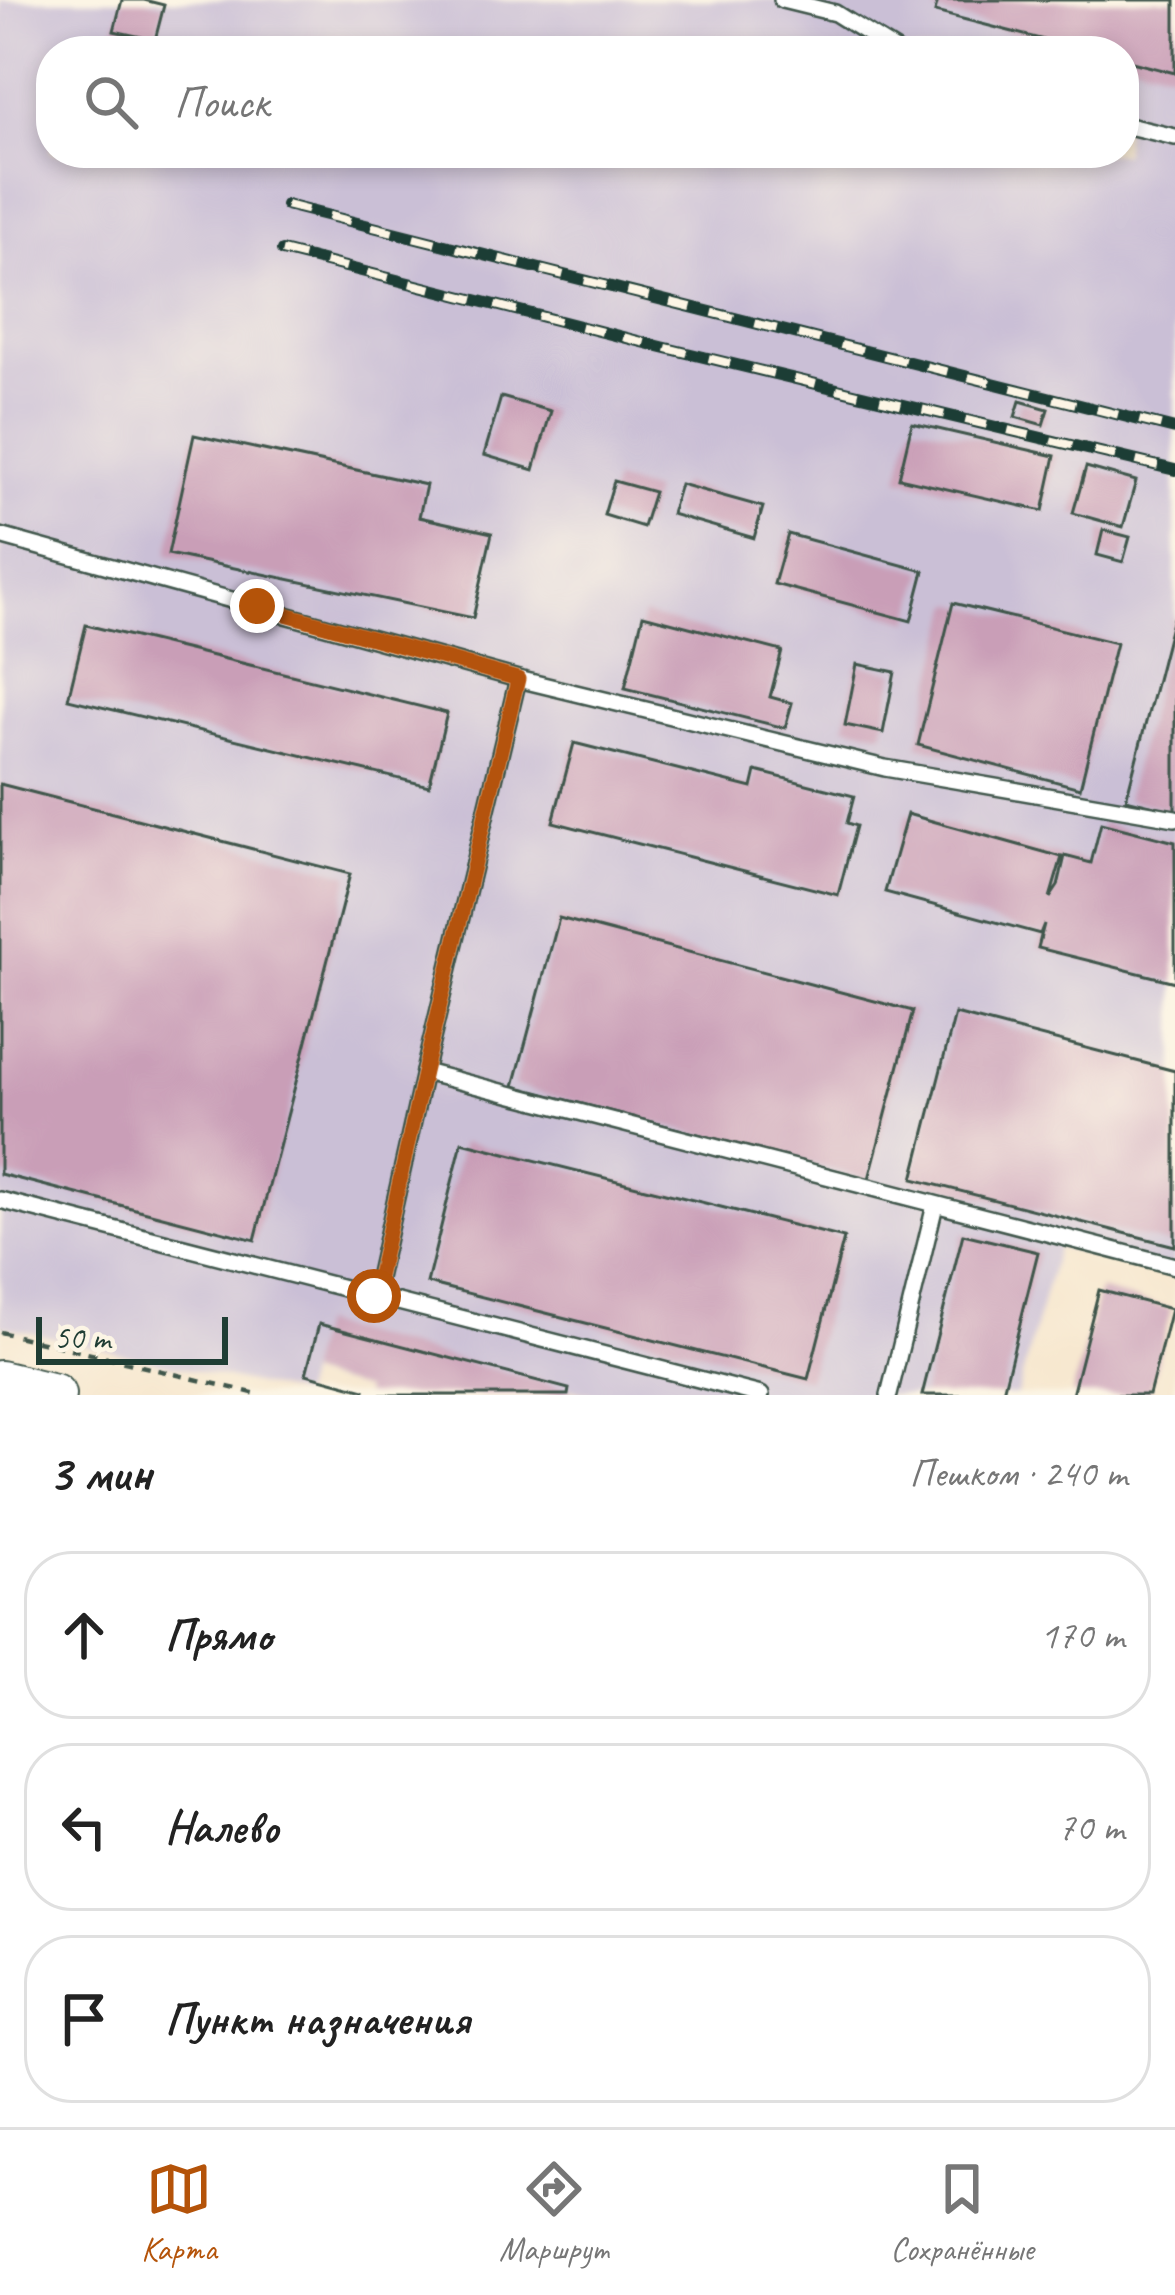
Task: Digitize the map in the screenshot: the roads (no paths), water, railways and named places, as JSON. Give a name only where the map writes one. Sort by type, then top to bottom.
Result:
[{"type":"main road","points":[[0,1382],[54,1395]]},
{"type":"lane","points":[[782,0],[835,13],[872,36]]},
{"type":"lane","points":[[1139,129],[1175,137]]},
{"type":"lane","points":[[0,536],[518,679],[885,768],[1175,818]]},
{"type":"lane","points":[[374,1296],[518,679]]},
{"type":"lane","points":[[424,1072],[1175,1266]]},
{"type":"lane","points":[[0,1200],[760,1395]]},
{"type":"lane","points":[[889,1395],[935,1205]]},
{"type":"railway","points":[[286,205],[1175,429]]},
{"type":"railway","points":[[282,251],[1175,470]]}]
